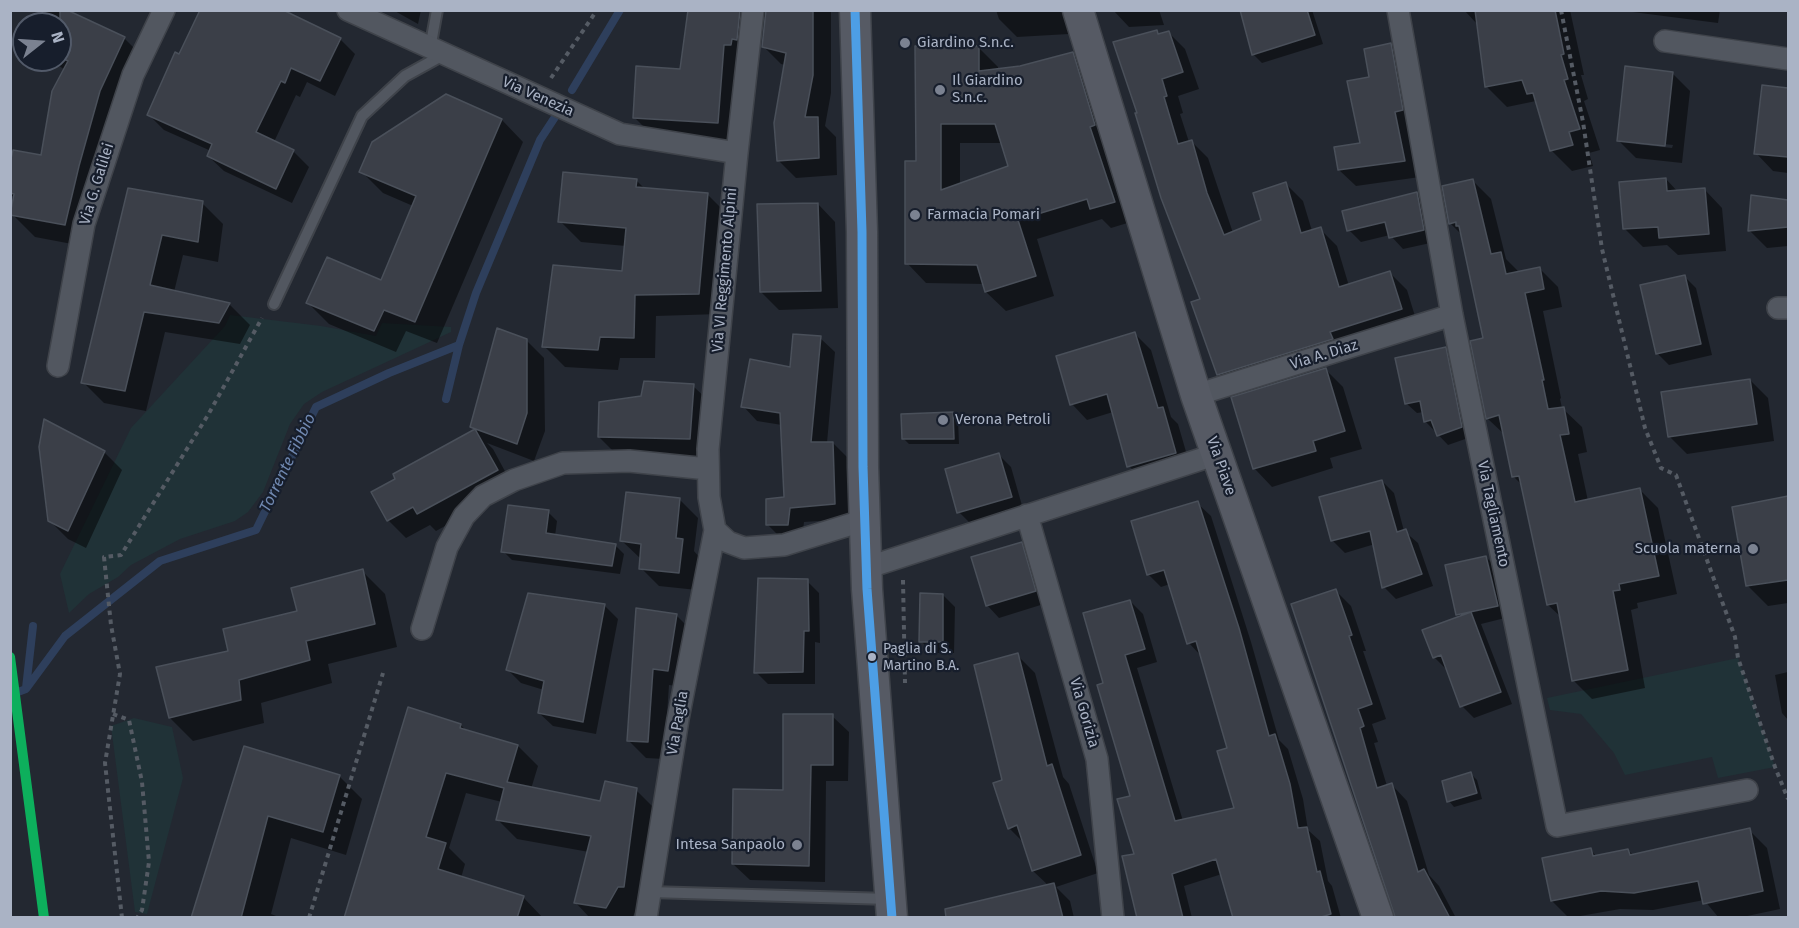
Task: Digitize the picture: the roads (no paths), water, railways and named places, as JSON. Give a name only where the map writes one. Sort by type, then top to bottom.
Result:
[{"type":"street","name":"Via G. Galilei","points":[[58,366],[84,224],[133,75],[164,10]]},
{"type":"street","name":"Via Venezia","points":[[348,10],[620,134],[736,153]]},
{"type":"street","name":"Via VI Reggimento Alpini","points":[[715,530],[709,497],[708,469],[736,153],[753,10]]},
{"type":"street","points":[[855,10],[862,232],[866,568],[890,908]]},
{"type":"street","name":"Via Piave","points":[[1078,10],[1196,395],[1378,918]]},
{"type":"street","name":"Via Tagliamento","points":[[1398,10],[1452,315],[1557,826],[1747,790]]},
{"type":"street","points":[[1665,41],[1788,59]]},
{"type":"street","name":"Via A. Diaz","points":[[1196,395],[1452,315]]},
{"type":"street","points":[[866,568],[1217,454]]},
{"type":"street","points":[[422,629],[447,547],[464,516],[483,496],[514,480],[563,464],[629,461],[708,469]]},
{"type":"street","name":"Via Gorizia","points":[[1027,515],[1098,759],[1113,918]]},
{"type":"street","points":[[715,530],[728,542],[744,548],[784,545],[865,520]]},
{"type":"street","name":"Via Paglia","points":[[646,918],[678,719],[715,530]]},
{"type":"lane","points":[[274,304],[362,116],[405,76],[436,52],[437,10]]},
{"type":"lane","points":[[650,892],[890,908]]},
{"type":"waterway","name":"Torrente Fibbio","points":[[572,90],[620,10]]},
{"type":"waterway","name":"Torrente Fibbio","points":[[10,695],[26,689],[65,636],[160,561],[256,530],[316,407],[389,373],[459,345],[476,293],[540,140],[557,114]]},
{"type":"waterway","points":[[446,399],[459,345]]},
{"type":"waterway","name":"Torrente Fibbio","points":[[26,688],[33,626]]},
{"type":"place","name":"Giardino S.n.c.","points":[[905,43]]},
{"type":"place","name":"Il Giardino S.n.c.","points":[[940,90]]},
{"type":"place","name":"Farmacia Pomari","points":[[915,215]]},
{"type":"place","name":"Verona Petroli","points":[[943,420]]},
{"type":"place","name":"Scuola materna","points":[[1753,549]]},
{"type":"place","name":"Paglia di S. Martino B.A.","points":[[872,657]]},
{"type":"place","name":"Intesa Sanpaolo","points":[[797,845]]}]
